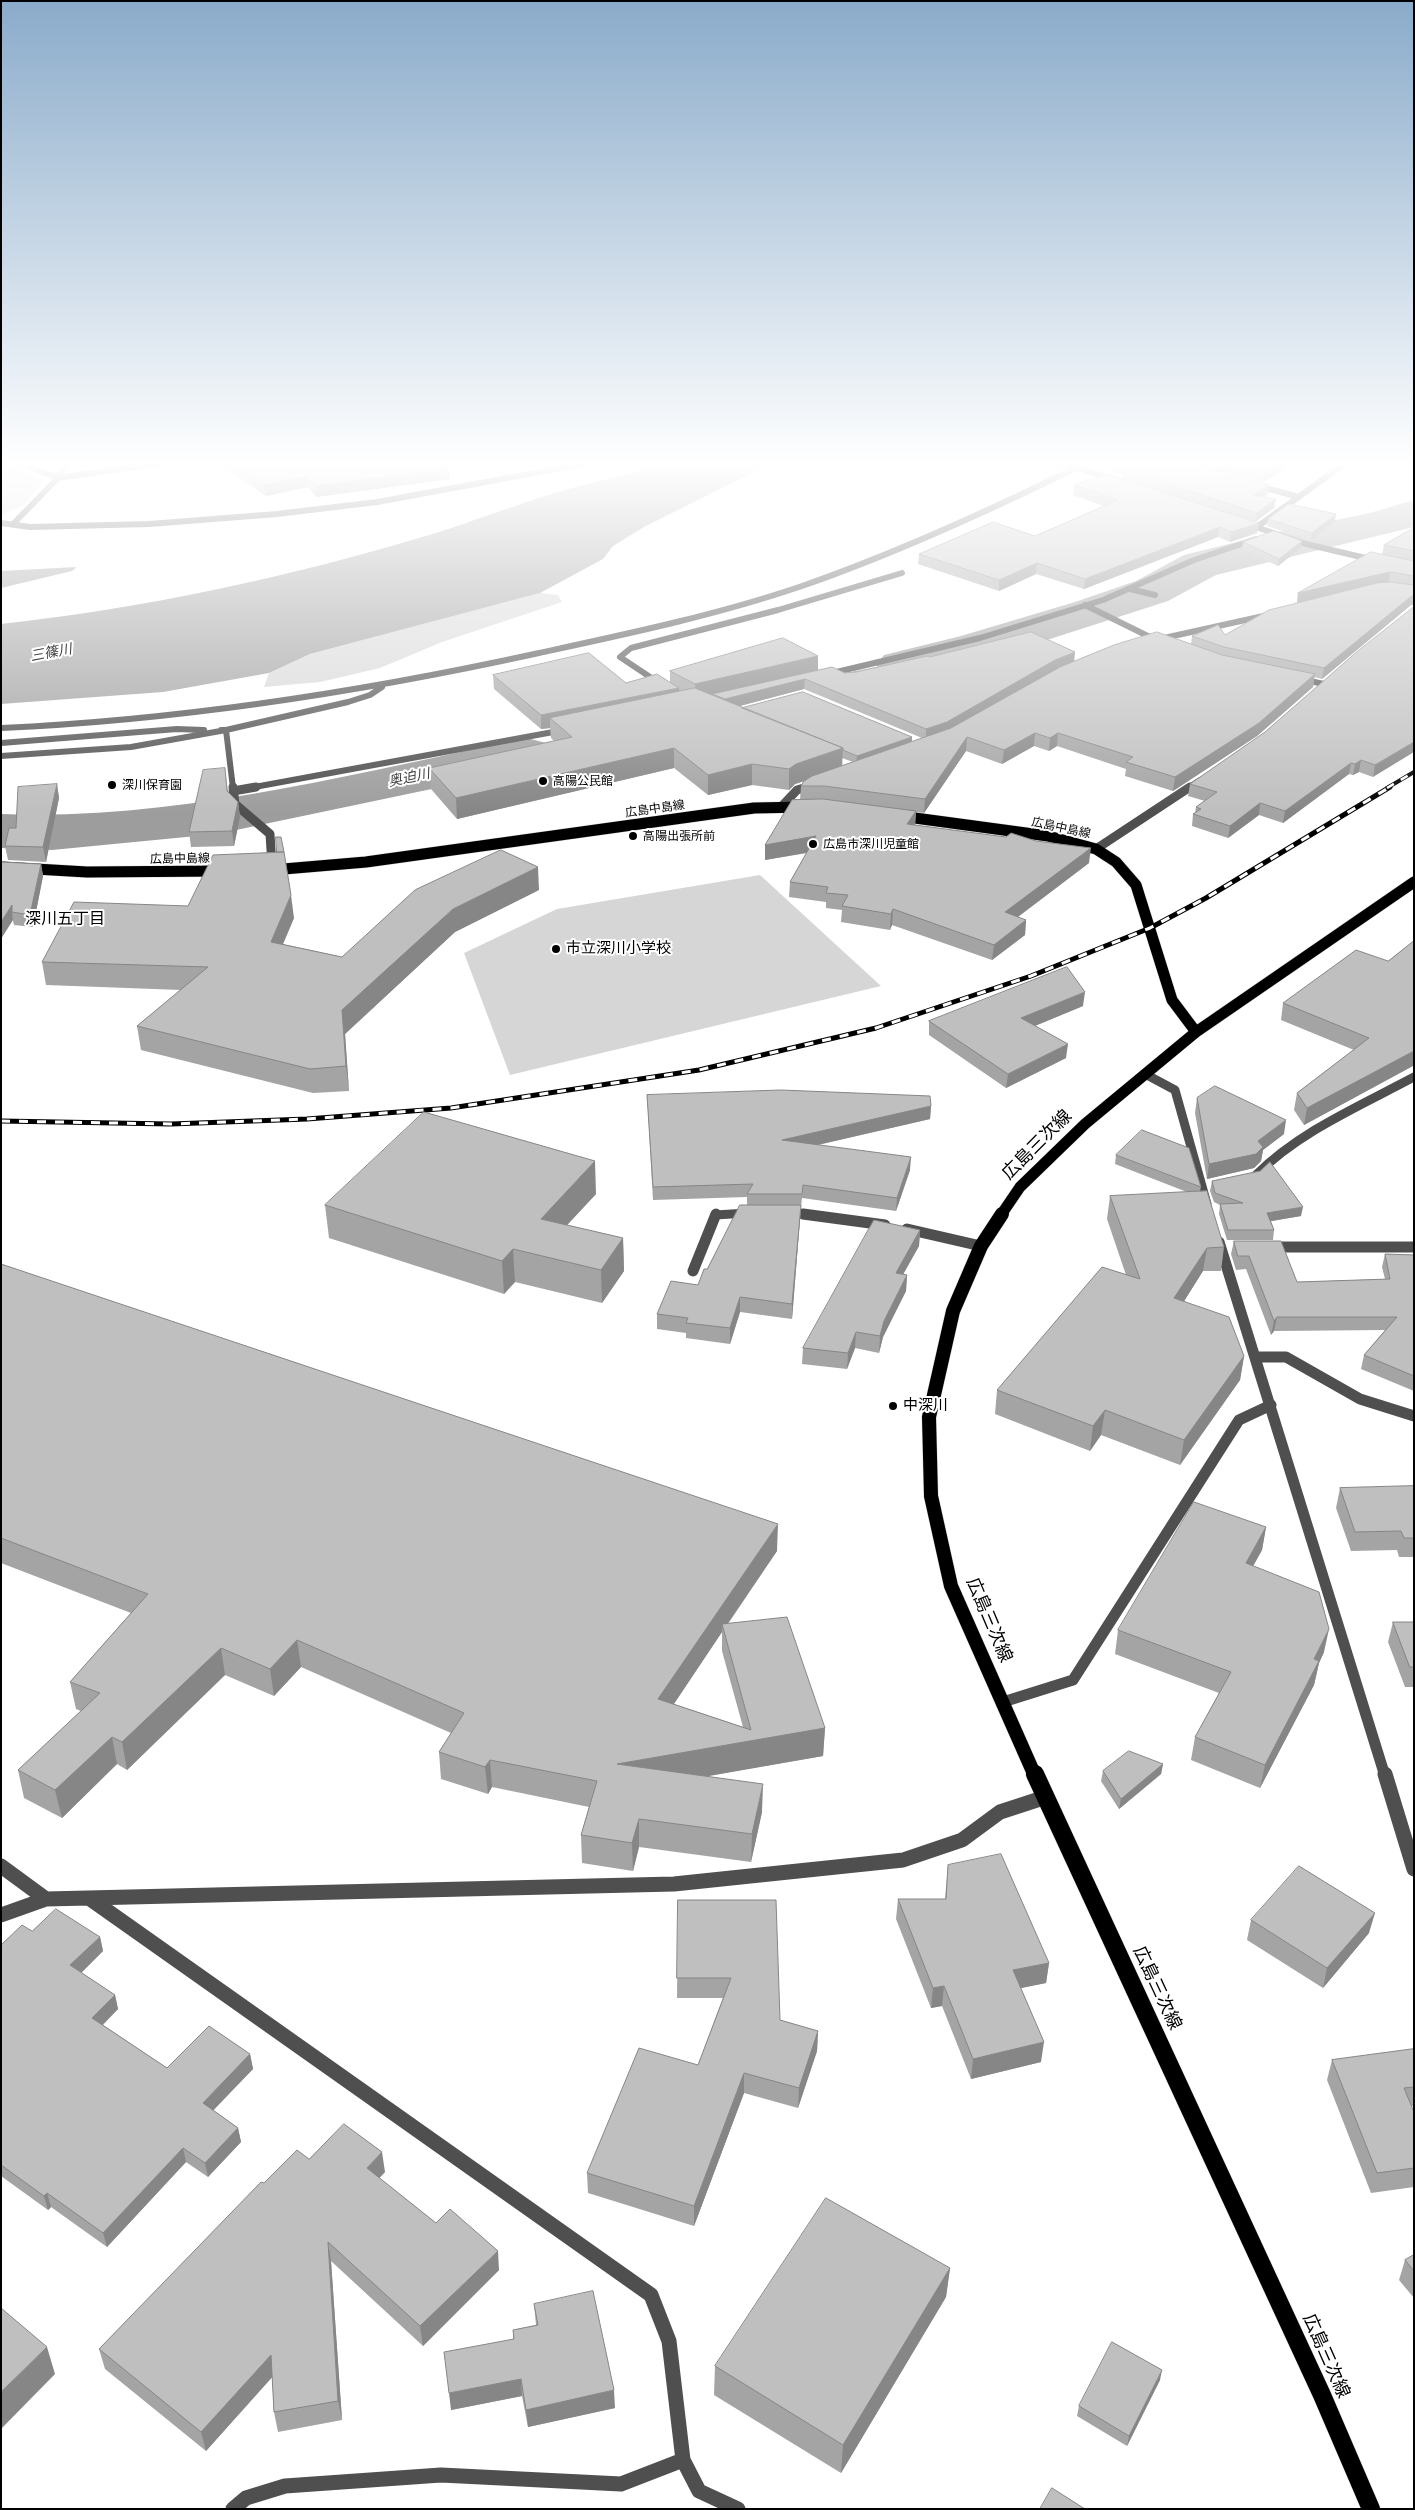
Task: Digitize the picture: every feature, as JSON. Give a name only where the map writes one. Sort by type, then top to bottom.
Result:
[{"type":"main road","name":"広島中島線","points":[[267,870],[366,862],[754,808],[815,807]]},
{"type":"main road","name":"広島中島線","points":[[889,815],[1048,836],[1096,848],[1116,862],[1136,885],[1172,1000],[1196,1032]]},
{"type":"main road","name":"広島中島線","points":[[1,868],[87,872],[234,871]]},
{"type":"main road","name":"広島三次線","points":[[1371,2509],[1318,2386],[1002,1702],[951,1586],[931,1496],[928,1417],[953,1311],[981,1246],[1020,1187],[1085,1124],[1196,1032],[1414,882]]},
{"type":"street","points":[[1,728],[152,718],[259,705],[387,684],[563,649],[679,621],[800,587],[821,579]]},
{"type":"street","points":[[666,687],[620,657],[623,652],[631,648],[778,610],[881,579]]},
{"type":"street","points":[[818,676],[980,638],[1085,605],[1152,579]]},
{"type":"street","points":[[1130,589],[1155,595]]},
{"type":"street","points":[[1085,605],[1171,646]]},
{"type":"street","points":[[1146,642],[1277,613]]},
{"type":"street","points":[[1017,626],[1033,633]]},
{"type":"street","points":[[1296,678],[1327,681],[1317,690]]},
{"type":"street","points":[[1,756],[131,747],[226,730],[348,702],[370,695],[387,684]]},
{"type":"street","points":[[233,791],[576,728]]},
{"type":"street","points":[[1,743],[177,729],[226,730]]},
{"type":"street","points":[[226,730],[235,804],[270,834],[267,870]]},
{"type":"street","points":[[1096,848],[1211,772]]},
{"type":"street","points":[[781,807],[797,790],[822,781]]},
{"type":"street","points":[[1147,1074],[1175,1090],[1206,1185],[1210,1212]]},
{"type":"street","points":[[1248,1176],[1257,1174],[1274,1157],[1324,1125],[1414,1077]]},
{"type":"street","points":[[781,1212],[888,1225],[981,1246]]},
{"type":"street","points":[[693,1271],[716,1214],[762,1213]]},
{"type":"street","points":[[1216,1230],[1226,1247],[1256,1357],[1414,1869]]},
{"type":"street","points":[[1260,1247],[1414,1247]]},
{"type":"street","points":[[1256,1357],[1286,1357],[1360,1400],[1414,1416]]},
{"type":"street","points":[[1002,1702],[1073,1680],[1239,1420],[1271,1406]]},
{"type":"street","points":[[1,1915],[46,1899],[674,1884],[903,1860],[962,1840],[1000,1812],[1046,1797]]},
{"type":"street","points":[[1,1866],[46,1899]]},
{"type":"street","points":[[89,1898],[651,2296],[669,2341],[684,2460],[699,2491],[738,2509]]},
{"type":"street","points":[[233,2509],[246,2498],[285,2486],[441,2475],[620,2484],[684,2460]]},
{"type":"shaded area","points":[[540,593],[558,595],[562,602],[442,642],[380,668],[320,682],[264,687],[269,673],[310,654]]},
{"type":"shaded area","points":[[760,875],[881,986],[510,1075],[464,953],[557,909]]},
{"type":"water","points":[[1,579],[38,579],[1,588]]},
{"type":"water","name":"三篠川","points":[[261,579],[566,579],[540,593],[310,654],[269,673],[163,692],[1,704],[1,624],[109,609]]},
{"type":"building","points":[[1323,579],[1359,579],[1298,593]]},
{"type":"building","points":[[1391,582],[1414,585],[1414,594],[1324,668],[1224,647],[1192,636],[1218,625],[1225,635],[1269,610],[1377,583]]},
{"type":"building","points":[[1414,607],[1414,742],[1375,765],[1361,760],[1355,764],[1351,763],[1285,811],[1260,803],[1230,826],[1193,814],[1201,809],[1196,807],[1217,792],[1190,784],[1265,732],[1359,650]]},
{"type":"building","points":[[1031,632],[1075,652],[1055,660],[947,722],[926,729],[805,679],[725,699],[712,694],[832,667],[845,673],[856,672],[929,657]]},
{"type":"building","points":[[1157,632],[1222,655],[1315,674],[1259,723],[1175,777],[1126,762],[1133,757],[1058,733],[1050,738],[1035,733],[1004,750],[967,737],[925,799],[824,786],[801,786],[804,781],[812,776],[951,728],[1060,667],[1114,645]]},
{"type":"building","points":[[783,638],[818,656],[695,684],[670,671]]},
{"type":"building","points":[[589,653],[626,683],[657,674],[679,688],[541,715],[493,675]]},
{"type":"building","points":[[695,688],[843,748],[796,764],[789,769],[752,764],[708,775],[674,748],[456,798],[429,768],[572,737],[550,718]]},
{"type":"building","points":[[803,692],[912,737],[857,756],[843,750],[843,748],[742,708]]},
{"type":"building","points":[[225,768],[227,791],[238,802],[232,831],[189,832],[203,770]]},
{"type":"building","points":[[57,784],[43,847],[5,846],[9,828],[16,828],[18,787]]},
{"type":"building","points":[[823,799],[916,811],[907,824],[1006,837],[1011,833],[1036,841],[1091,848],[1005,912],[1026,920],[994,945],[893,909],[891,914],[842,906],[848,895],[826,893],[828,887],[790,882],[816,836],[765,845],[792,800]]},
{"type":"building","points":[[276,837],[281,837],[284,852],[277,852]]},
{"type":"building","points":[[501,850],[538,867],[453,909],[342,1010],[346,1066],[310,1069],[137,1026],[208,967],[42,962],[74,902],[188,906],[213,855],[284,852],[291,895],[271,942],[342,957],[415,890]]},
{"type":"building","points":[[2,862],[41,864],[30,915],[12,912],[12,905],[1,922],[1,866]]},
{"type":"building","points":[[1414,941],[1414,1051],[1307,1108],[1297,1093],[1369,1038],[1283,1003],[1356,950],[1388,961]]},
{"type":"building","points":[[1067,967],[1085,992],[1021,1018],[1068,1044],[1008,1074],[929,1021]]},
{"type":"building","points":[[1215,1086],[1286,1120],[1258,1141],[1263,1147],[1256,1154],[1209,1164],[1197,1098]]},
{"type":"building","points":[[781,1090],[930,1096],[931,1106],[782,1140],[911,1157],[897,1198],[803,1185],[802,1194],[747,1194],[753,1184],[653,1187],[647,1095]]},
{"type":"building","points":[[424,1112],[595,1161],[541,1219],[623,1238],[601,1270],[513,1249],[502,1261],[325,1205]]},
{"type":"building","points":[[1142,1130],[1189,1148],[1201,1187],[1116,1155]]},
{"type":"building","points":[[1270,1162],[1303,1207],[1267,1213],[1274,1230],[1228,1230],[1220,1204],[1243,1203],[1215,1193],[1212,1181],[1260,1171]]},
{"type":"building","points":[[1207,1191],[1224,1247],[1207,1248],[1174,1298],[1229,1317],[1244,1356],[1184,1440],[1105,1410],[1093,1426],[997,1390],[1102,1267],[1140,1279],[1110,1196]]},
{"type":"building","points":[[740,1205],[801,1205],[792,1304],[740,1297],[730,1328],[686,1323],[688,1318],[657,1314],[671,1281],[698,1285],[704,1269],[707,1269]]},
{"type":"building","points":[[874,1220],[920,1230],[896,1273],[907,1275],[884,1321],[880,1336],[856,1332],[848,1353],[803,1348]]},
{"type":"building","points":[[1234,1241],[1281,1241],[1297,1282],[1390,1279],[1385,1254],[1414,1255],[1414,1376],[1364,1355],[1397,1317],[1277,1317],[1274,1321],[1249,1256],[1238,1256]]},
{"type":"building","points":[[1,1264],[778,1524],[658,1699],[751,1730],[722,1624],[787,1617],[825,1728],[617,1764],[763,1784],[752,1834],[639,1819],[632,1843],[581,1835],[597,1781],[490,1760],[485,1767],[439,1752],[464,1713],[297,1640],[270,1669],[221,1648],[122,1742],[112,1737],[55,1790],[18,1770],[100,1693],[70,1682],[148,1594],[1,1538]]},
{"type":"building","points":[[1414,1486],[1414,1538],[1404,1538],[1401,1531],[1355,1532],[1340,1488]]},
{"type":"building","points":[[1194,1502],[1266,1527],[1246,1563],[1319,1592],[1329,1629],[1314,1659],[1319,1661],[1265,1765],[1195,1737],[1231,1672],[1118,1630]]},
{"type":"building","points":[[1393,1622],[1414,1622],[1414,1667],[1410,1667]]},
{"type":"building","points":[[1129,1751],[1163,1764],[1121,1799],[1103,1771]]},
{"type":"building","points":[[1001,1854],[1049,1963],[1013,1970],[1044,2042],[973,2059],[944,1986],[933,1988],[898,1899],[946,1899],[948,1865]]},
{"type":"building","points":[[1299,1866],[1375,1913],[1327,1968],[1251,1920]]},
{"type":"building","points":[[678,1900],[776,1900],[780,2020],[818,2031],[799,2088],[744,2073],[694,2206],[587,2173],[639,2048],[698,2065],[731,1978],[677,1978]]},
{"type":"building","points":[[56,1909],[100,1937],[70,1965],[115,1995],[92,2018],[167,2068],[209,2026],[250,2054],[203,2103],[238,2128],[205,2163],[183,2148],[103,2233],[47,2193],[44,2196],[1,2165],[1,1945],[22,1925],[32,1931]]},
{"type":"building","points":[[1414,2049],[1414,2087],[1404,2088],[1414,2112],[1414,2168],[1377,2173],[1332,2060]]},
{"type":"building","points":[[344,2124],[382,2152],[367,2168],[436,2223],[450,2209],[498,2251],[420,2326],[328,2242],[338,2401],[274,2412],[271,2355],[201,2432],[99,2349],[261,2182],[264,2183],[297,2150],[309,2159]]},
{"type":"building","points":[[826,2198],[950,2268],[843,2445],[715,2366]]},
{"type":"building","points":[[1414,2255],[1414,2271],[1405,2260]]},
{"type":"building","points":[[593,2291],[614,2390],[526,2410],[521,2379],[449,2393],[444,2352],[514,2339],[513,2330],[538,2325],[534,2304]]},
{"type":"building","points":[[1,2308],[47,2347],[1,2392]]},
{"type":"building","points":[[1112,2342],[1162,2370],[1129,2436],[1079,2406]]},
{"type":"building","points":[[1052,2488],[1085,2509],[1040,2509]]},
{"type":"waterway","name":"奥迫川","points":[[901,665],[974,648],[1092,612],[1152,591],[1174,579]]},
{"type":"waterway","name":"奥迫川","points":[[1,831],[52,833],[217,817],[527,754]]},
{"type":"railway","points":[[1387,788],[1414,772]]},
{"type":"railway","points":[[1,1121],[171,1124],[307,1119],[451,1108],[699,1070],[876,1028],[1031,976],[1150,928],[1206,898],[1390,787]]},
{"type":"place","name":"高陽公民館","points":[[543,781]]},
{"type":"place","name":"深川保育園","points":[[112,785]]},
{"type":"place","name":"高陽出張所前","points":[[633,836]]},
{"type":"place","name":"広島市深川児童館","points":[[813,844]]},
{"type":"place","name":"市立深川小学校","points":[[556,949]]},
{"type":"place","name":"中深川","points":[[893,1406]]},
{"type":"district","name":"深川五丁目","points":[[65,919]]}]
